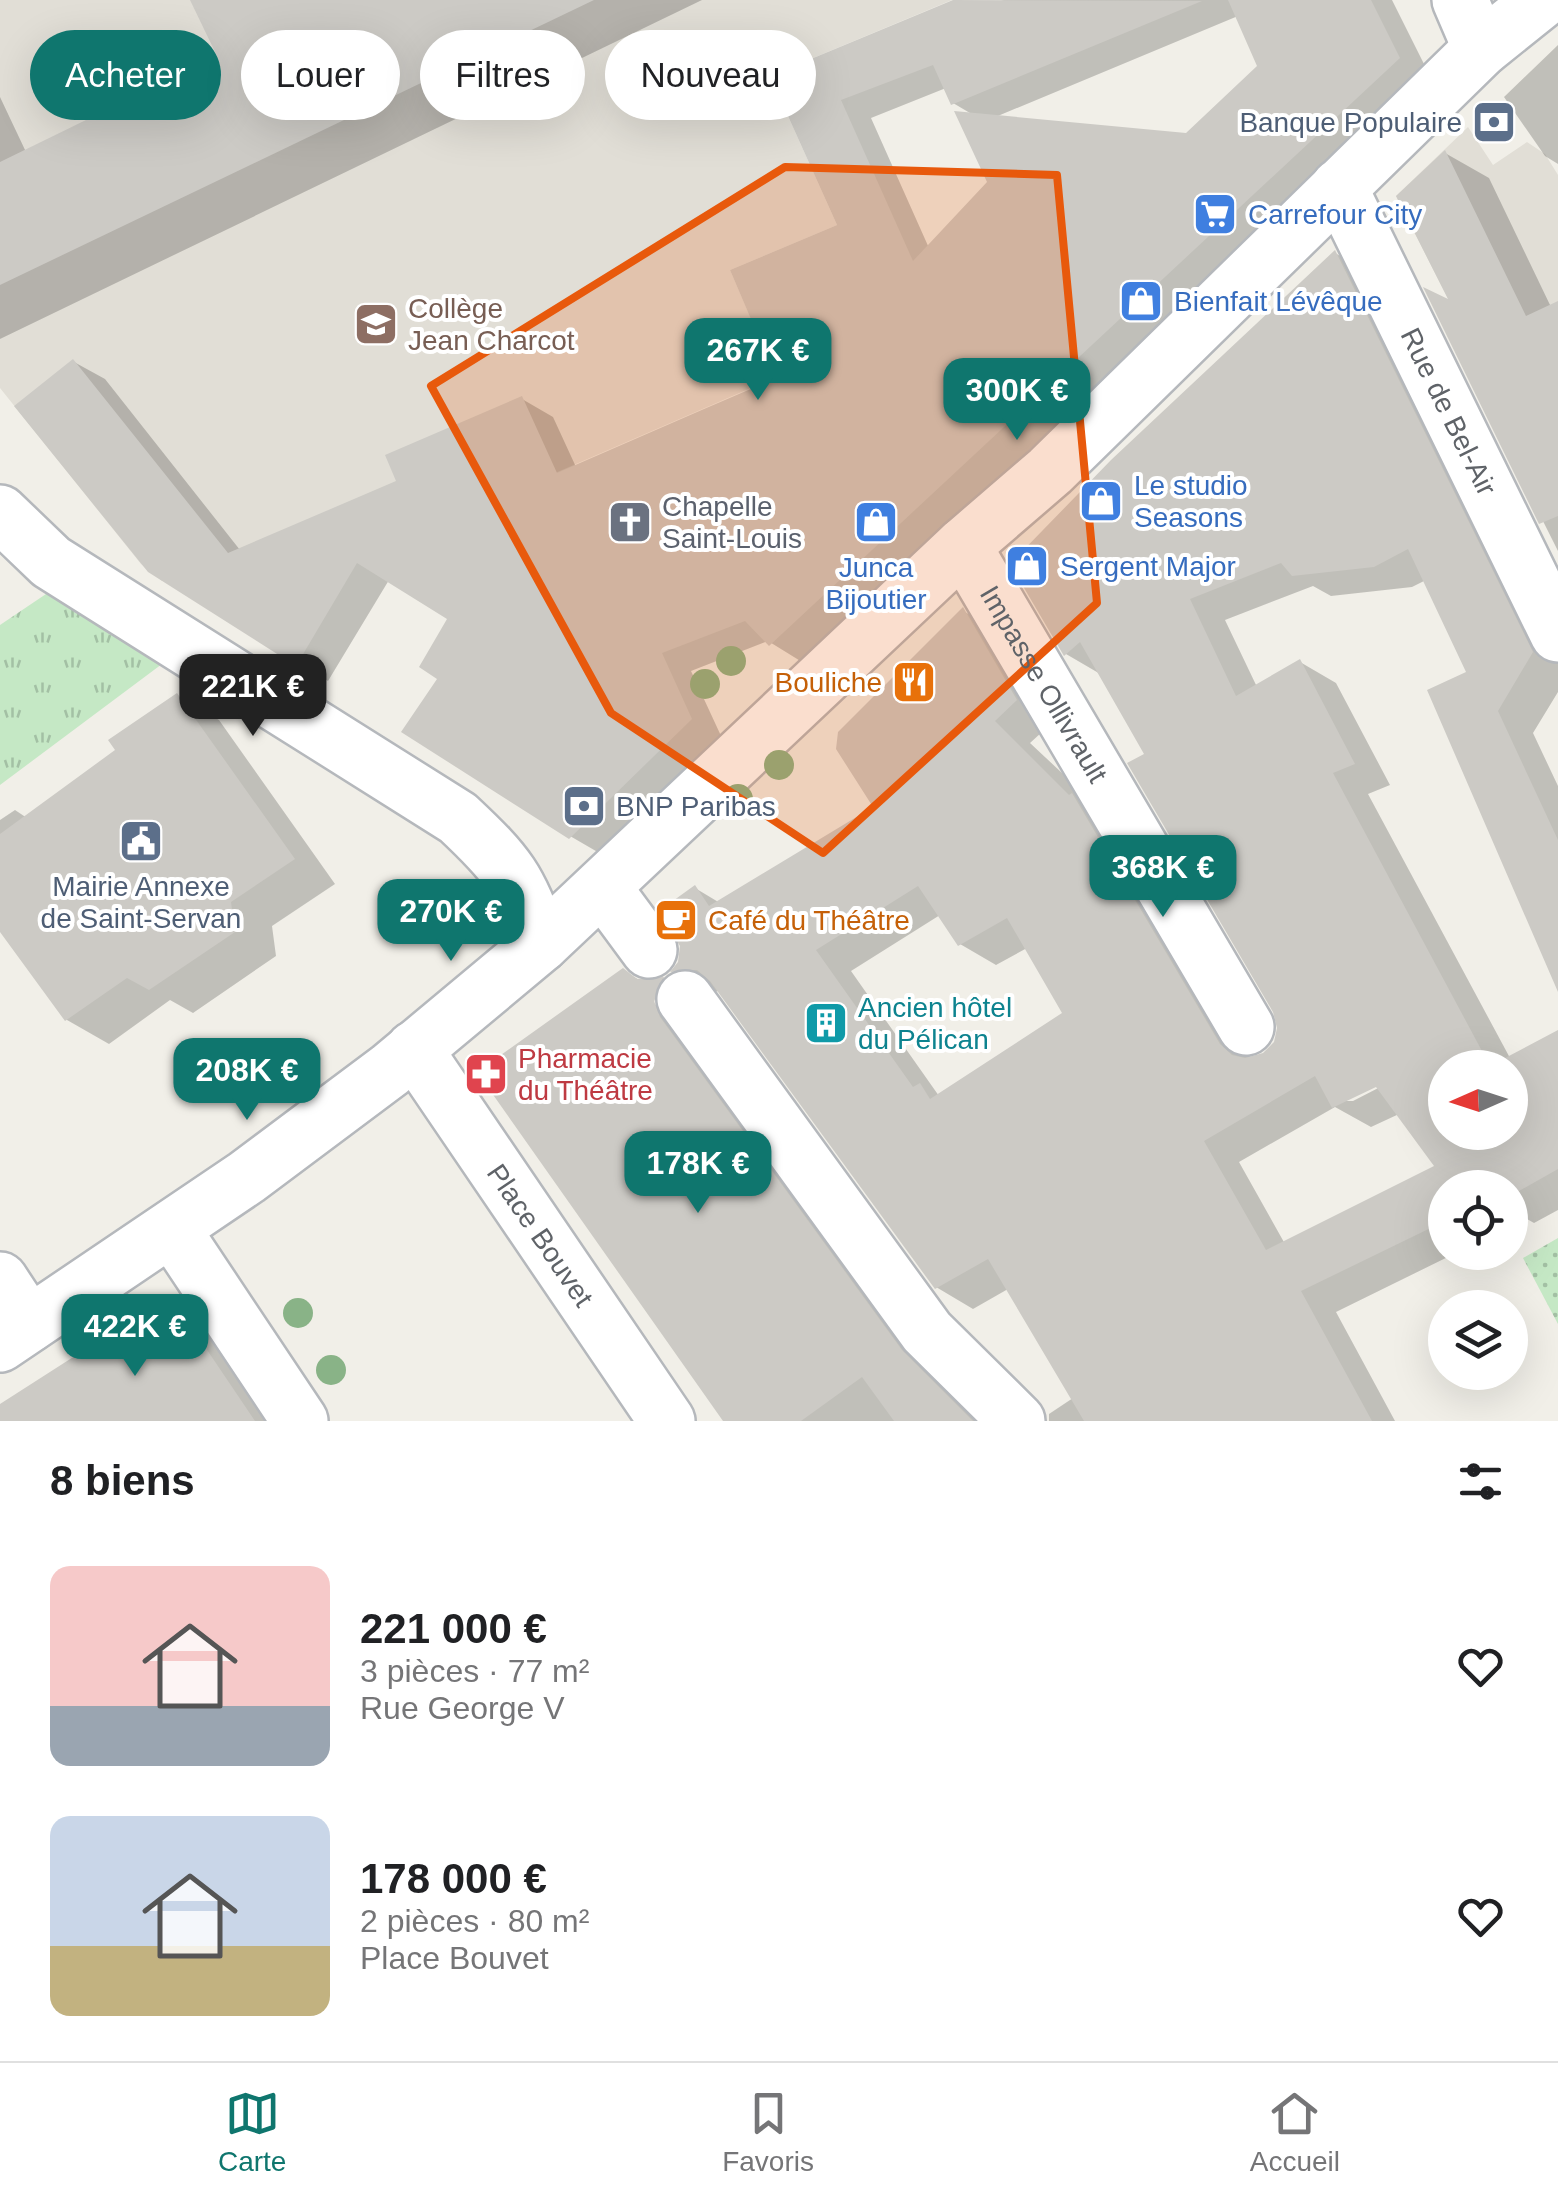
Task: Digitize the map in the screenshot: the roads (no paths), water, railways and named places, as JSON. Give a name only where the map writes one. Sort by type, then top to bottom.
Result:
[{"type":"street","points":[[0,1280],[15,1334],[247,1177],[414,1049],[541,944],[963,546],[1050,471],[1339,187],[1471,24],[1542,0]]},
{"type":"street","name":"Rue de Bel-Air","points":[[1339,187],[1558,634]]},
{"type":"street","points":[[0,513],[51,562],[458,818],[494,852],[523,890],[541,944]]},
{"type":"street","name":"Impasse Ollivrault","points":[[963,546],[1246,1027]]},
{"type":"street","points":[[604,888],[649,950]]},
{"type":"street","points":[[686,999],[926,1332],[1018,1421]]},
{"type":"street","name":"Place Bouvet","points":[[414,1049],[668,1421]]},
{"type":"street","points":[[172,1229],[300,1421]]},
{"type":"place","name":"Banque Populaire","points":[[1494,122]]},
{"type":"place","name":"Carrefour City","points":[[1215,214]]},
{"type":"place","name":"Bienfait Lévêque","points":[[1141,301]]},
{"type":"place","name":"Collège Jean Charcot","points":[[376,324]]},
{"type":"place","name":"Le studio Seasons","points":[[1101,501]]},
{"type":"place","name":"Chapelle Saint-Louis","points":[[630,522]]},
{"type":"place","name":"Junca Bijoutier","points":[[876,522]]},
{"type":"place","name":"Sergent Major","points":[[1027,566]]},
{"type":"place","name":"Bouliche","points":[[914,682]]},
{"type":"place","name":"BNP Paribas","points":[[584,806]]},
{"type":"place","name":"Mairie Annexe de Saint-Servan","points":[[141,841]]},
{"type":"place","name":"Café du Théâtre","points":[[676,920]]},
{"type":"place","name":"Ancien hôtel du Pélican","points":[[826,1023]]},
{"type":"place","name":"Pharmacie du Théâtre","points":[[486,1074]]}]
